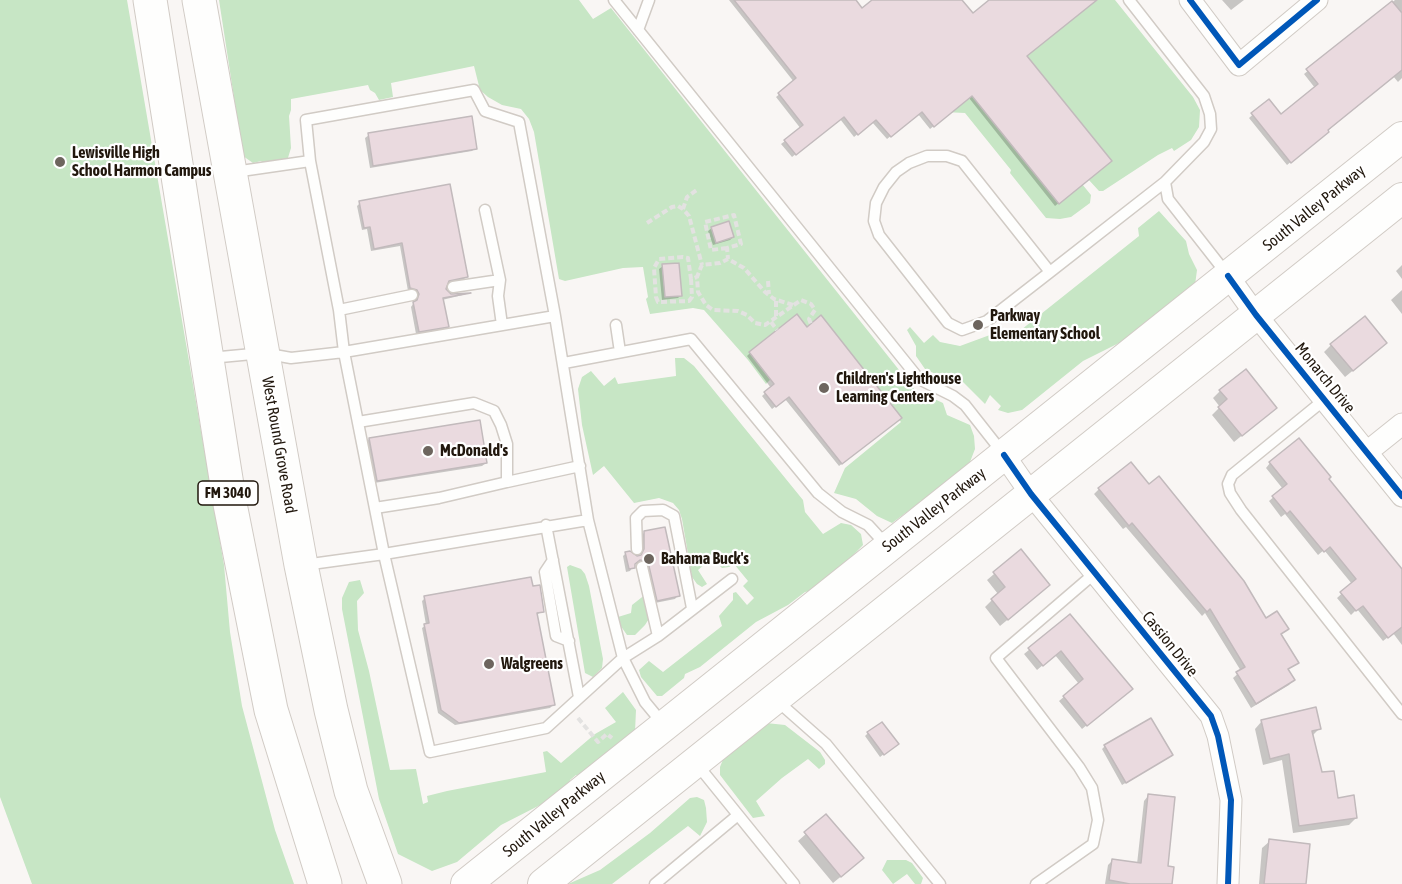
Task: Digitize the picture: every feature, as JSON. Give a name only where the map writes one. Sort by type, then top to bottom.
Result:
[{"type":"main road","name":"FM 3040","points":[[150,0],[230,504],[271,710],[325,884]]},
{"type":"main road","name":"West Round Grove Road","points":[[199,0],[301,565],[331,710],[351,791],[385,884]]},
{"type":"main road","name":"South Valley Parkway","points":[[466,884],[1402,138]]},
{"type":"main road","points":[[543,884],[1402,198]]},
{"type":"main road","points":[[664,725],[696,762]]},
{"type":"street","points":[[1190,0],[1239,64],[1317,0]]},
{"type":"street","name":"Monarch Drive","points":[[1228,276],[1256,315],[1402,496]]},
{"type":"street","points":[[1367,452],[1402,424]]},
{"type":"street","name":"Cassion Drive","points":[[1004,455],[1031,494],[1211,716],[1218,736],[1231,800],[1228,884]]},
{"type":"lane","points":[[614,0],[919,379],[965,405],[1004,455]]},
{"type":"lane","points":[[638,30],[649,0]]},
{"type":"lane","points":[[1050,272],[962,161],[946,156],[927,156],[909,163],[896,172],[884,187],[876,203],[874,220],[879,235],[948,323],[962,330],[987,321],[1166,182],[1204,142],[1211,129],[1210,114],[1204,96],[1129,0]]},
{"type":"lane","points":[[664,725],[645,702],[623,658],[588,520],[564,363],[519,122],[485,111],[474,90],[306,120],[310,161],[339,310],[344,352],[384,554],[430,752],[546,728],[623,658],[658,636],[732,579]]},
{"type":"lane","points":[[230,172],[310,161]]},
{"type":"lane","points":[[1166,182],[1168,199],[1228,276]]},
{"type":"lane","points":[[485,210],[500,280],[498,296],[502,325]]},
{"type":"lane","points":[[453,287],[500,280]]},
{"type":"lane","points":[[339,310],[412,295]]},
{"type":"lane","points":[[207,358],[263,353],[291,358],[344,352],[555,316]]},
{"type":"lane","points":[[615,325],[620,352]]},
{"type":"lane","points":[[564,363],[691,339],[818,493],[842,512],[868,525],[879,537],[896,540]]},
{"type":"lane","points":[[1324,400],[1232,475],[1228,484],[1230,493],[1248,520],[1402,714]]},
{"type":"lane","points":[[358,422],[474,403],[494,411],[507,444],[507,482]]},
{"type":"lane","points":[[375,508],[439,498],[580,466]]},
{"type":"lane","points":[[637,549],[636,518],[643,511],[663,510],[674,516],[692,608]]},
{"type":"lane","points":[[301,565],[384,554],[546,525],[588,520]]},
{"type":"lane","points":[[546,525],[579,697]]},
{"type":"lane","points":[[642,567],[658,636]]},
{"type":"lane","points":[[1036,884],[1093,844],[1098,820],[1092,788],[1079,767],[996,658],[1095,573]]},
{"type":"lane","points":[[775,699],[826,744],[940,884]]},
{"type":"lane","points":[[696,762],[794,884]]},
{"type":"lane","points":[[655,884],[738,815]]},
{"type":"path","points":[[683,209],[687,197],[698,189]]},
{"type":"path","points":[[647,223],[672,207],[678,206],[689,216],[702,265],[697,277],[698,292],[706,305],[713,310],[738,311],[760,325],[771,322],[801,300],[811,304],[815,310],[809,319],[811,324]]},
{"type":"path","points":[[734,215],[741,244],[727,248],[711,250],[705,222],[734,215]]},
{"type":"path","points":[[727,248],[728,259]]},
{"type":"path","points":[[688,258],[691,279],[692,297],[689,301],[658,302],[654,268],[659,259],[688,258]]},
{"type":"path","points":[[702,265],[720,263],[728,259]]},
{"type":"path","points":[[728,259],[744,268],[765,292],[776,300],[794,305]]},
{"type":"path","points":[[691,279],[697,277]]},
{"type":"path","points":[[768,281],[769,294]]},
{"type":"path","points":[[776,300],[776,317]]},
{"type":"path","points":[[771,322],[777,330]]},
{"type":"path","points":[[567,709],[598,742],[607,734],[614,741]]},
{"type":"green space","points":[[0,0],[127,0],[224,565],[230,632],[242,706],[275,830],[294,884],[32,884],[0,797]]},
{"type":"green space","points":[[219,0],[579,0],[593,19],[611,8],[915,390],[943,403],[947,415],[970,425],[975,449],[968,467],[892,523],[877,516],[856,499],[834,493],[845,468],[901,422],[824,324],[766,384],[704,310],[693,308],[650,314],[643,267],[623,268],[565,281],[559,279],[534,132],[529,119],[521,109],[502,105],[480,90],[474,66],[391,83],[393,97],[379,100],[368,85],[291,99],[289,116],[291,148],[287,161],[265,165],[261,161],[253,163],[243,156]]},
{"type":"green space","points":[[1094,0],[1115,0],[1193,97],[1200,110],[1199,127],[1191,140],[1174,151],[1172,148],[1158,155],[1103,191],[1099,191],[1088,179],[1082,184],[1091,195],[1090,203],[1071,217],[1046,218],[965,113],[944,112]]},
{"type":"green space","points":[[1159,211],[1186,241],[1189,254],[1197,270],[1195,285],[1147,325],[1121,342],[1083,361],[1022,410],[1008,413],[998,410],[1001,406],[990,395],[985,404],[962,381],[942,377],[925,369],[916,356],[916,346],[907,330],[910,327],[924,343],[933,335],[940,342],[960,346],[998,332],[1007,341],[1139,236],[1138,228]]},
{"type":"green space","points":[[675,358],[684,358],[694,366],[803,500],[805,512],[823,534],[841,523],[851,525],[861,534],[863,545],[816,590],[805,592],[788,605],[756,622],[700,667],[685,674],[684,678],[662,696],[657,696],[641,677],[639,670],[649,661],[663,672],[722,626],[719,616],[733,600],[733,593],[736,592],[747,605],[754,598],[743,586],[748,581],[734,564],[722,568],[712,558],[698,570],[707,584],[702,587],[697,584],[692,577],[682,519],[673,503],[659,498],[634,503],[604,466],[593,475],[582,425],[578,389],[582,377],[591,371],[604,386],[615,377],[618,384],[676,376]]},
{"type":"green space","points":[[570,565],[581,569],[589,586],[603,659],[602,668],[593,677],[585,673],[567,567]]},
{"type":"green space","points":[[360,580],[364,593],[357,601],[358,630],[390,770],[416,769],[423,804],[428,802],[427,796],[546,772],[543,752],[547,751],[561,763],[595,734],[616,722],[605,708],[623,692],[636,710],[635,732],[580,777],[576,775],[570,780],[569,785],[548,801],[501,825],[457,862],[432,871],[398,854],[379,799],[342,609],[342,598],[349,582]]},
{"type":"green space","points":[[646,594],[654,611],[635,635],[627,635],[618,622],[618,617],[631,613],[632,605]]},
{"type":"green space","points":[[766,723],[785,725],[820,752],[825,764],[819,769],[808,759],[782,778],[756,801],[765,816],[753,818],[720,775],[720,767],[724,757]]},
{"type":"green space","points":[[697,797],[704,800],[706,808],[707,822],[700,836],[688,826],[612,884],[568,884],[600,870],[650,833],[690,798]]},
{"type":"green space","points":[[887,860],[906,860],[912,863],[923,878],[921,884],[915,884],[907,874],[893,884],[882,870]]},
{"type":"building","points":[[734,0],[856,0],[862,8],[872,0],[962,0],[973,13],[989,0],[1097,0],[1027,56],[1112,161],[1059,204],[972,96],[934,127],[922,112],[891,137],[876,120],[858,135],[844,117],[796,155],[784,140],[803,125],[778,93],[796,78]]},
{"type":"building","points":[[1392,1],[1402,13],[1402,70],[1291,163],[1251,113],[1269,99],[1281,114],[1318,84],[1306,69]]},
{"type":"building","points":[[472,116],[477,149],[373,166],[368,133]]},
{"type":"building","points":[[450,184],[468,277],[449,281],[446,289],[451,294],[471,293],[443,298],[449,327],[419,332],[413,302],[417,300],[419,294],[417,290],[410,288],[402,243],[374,249],[370,227],[364,228],[359,201]]},
{"type":"building","points":[[729,221],[734,237],[716,243],[711,227]]},
{"type":"building","points":[[679,263],[682,296],[665,297],[662,264]]},
{"type":"building","name":"Children's Lighthouse Learning Centers","points":[[797,314],[807,327],[821,315],[902,418],[842,464],[789,397],[776,407],[764,392],[774,384],[749,352]]},
{"type":"building","points":[[1365,316],[1387,343],[1353,371],[1330,344]]},
{"type":"building","points":[[1246,369],[1277,408],[1242,436],[1218,407],[1227,399],[1219,390]]},
{"type":"building","name":"McDonald's","points":[[480,420],[487,463],[377,481],[369,438]]},
{"type":"building","points":[[1299,438],[1402,569],[1402,627],[1388,638],[1363,606],[1356,611],[1340,592],[1356,579],[1330,547],[1324,552],[1290,511],[1287,514],[1272,496],[1287,484],[1269,462]]},
{"type":"building","points":[[1131,462],[1149,484],[1159,476],[1244,581],[1266,618],[1277,611],[1289,629],[1281,634],[1299,663],[1288,669],[1295,680],[1256,704],[1236,672],[1245,667],[1210,609],[1207,612],[1132,523],[1129,526],[1098,488]]},
{"type":"building","name":"Bahama Buck's","points":[[665,527],[680,596],[657,601],[648,562],[640,560],[635,564],[635,568],[629,569],[625,552],[630,551],[637,556],[641,555],[644,549],[644,531]]},
{"type":"building","points":[[1021,549],[1050,585],[1008,620],[991,599],[1005,587],[993,572]]},
{"type":"building","name":"Walgreens","points":[[531,577],[533,586],[540,585],[544,612],[537,613],[555,705],[459,723],[441,710],[424,624],[429,623],[424,596]]},
{"type":"building","points":[[1070,614],[1133,689],[1087,726],[1063,696],[1083,679],[1061,651],[1043,666],[1028,648]]},
{"type":"building","points":[[1316,707],[1321,729],[1312,731],[1322,772],[1334,771],[1338,798],[1354,795],[1357,818],[1299,826],[1289,754],[1270,759],[1261,720]]},
{"type":"building","points":[[1151,718],[1173,755],[1126,783],[1104,745]]},
{"type":"building","points":[[882,722],[899,744],[884,755],[867,732]]},
{"type":"building","points":[[1148,794],[1175,797],[1168,866],[1174,867],[1172,884],[1130,884],[1109,880],[1112,859],[1141,863]]},
{"type":"building","points":[[826,814],[864,858],[841,877],[804,832]]},
{"type":"building","points":[[1269,839],[1310,844],[1306,884],[1264,884]]},
{"type":"cycle path","points":[[1190,0],[1239,65],[1317,0]]},
{"type":"cycle path","points":[[1228,276],[1256,315],[1402,496]]},
{"type":"cycle path","points":[[1004,455],[1031,494],[1211,716],[1218,736],[1231,800],[1228,884]]},
{"type":"place","name":"Lewisville High School Harmon Campus","points":[[60,162]]},
{"type":"place","name":"Parkway Elementary School","points":[[978,325]]},
{"type":"place","name":"Children's Lighthouse Learning Centers","points":[[824,388]]},
{"type":"place","name":"McDonald's","points":[[428,451]]},
{"type":"place","name":"Bahama Buck's","points":[[649,559]]},
{"type":"place","name":"Walgreens","points":[[489,664]]}]
